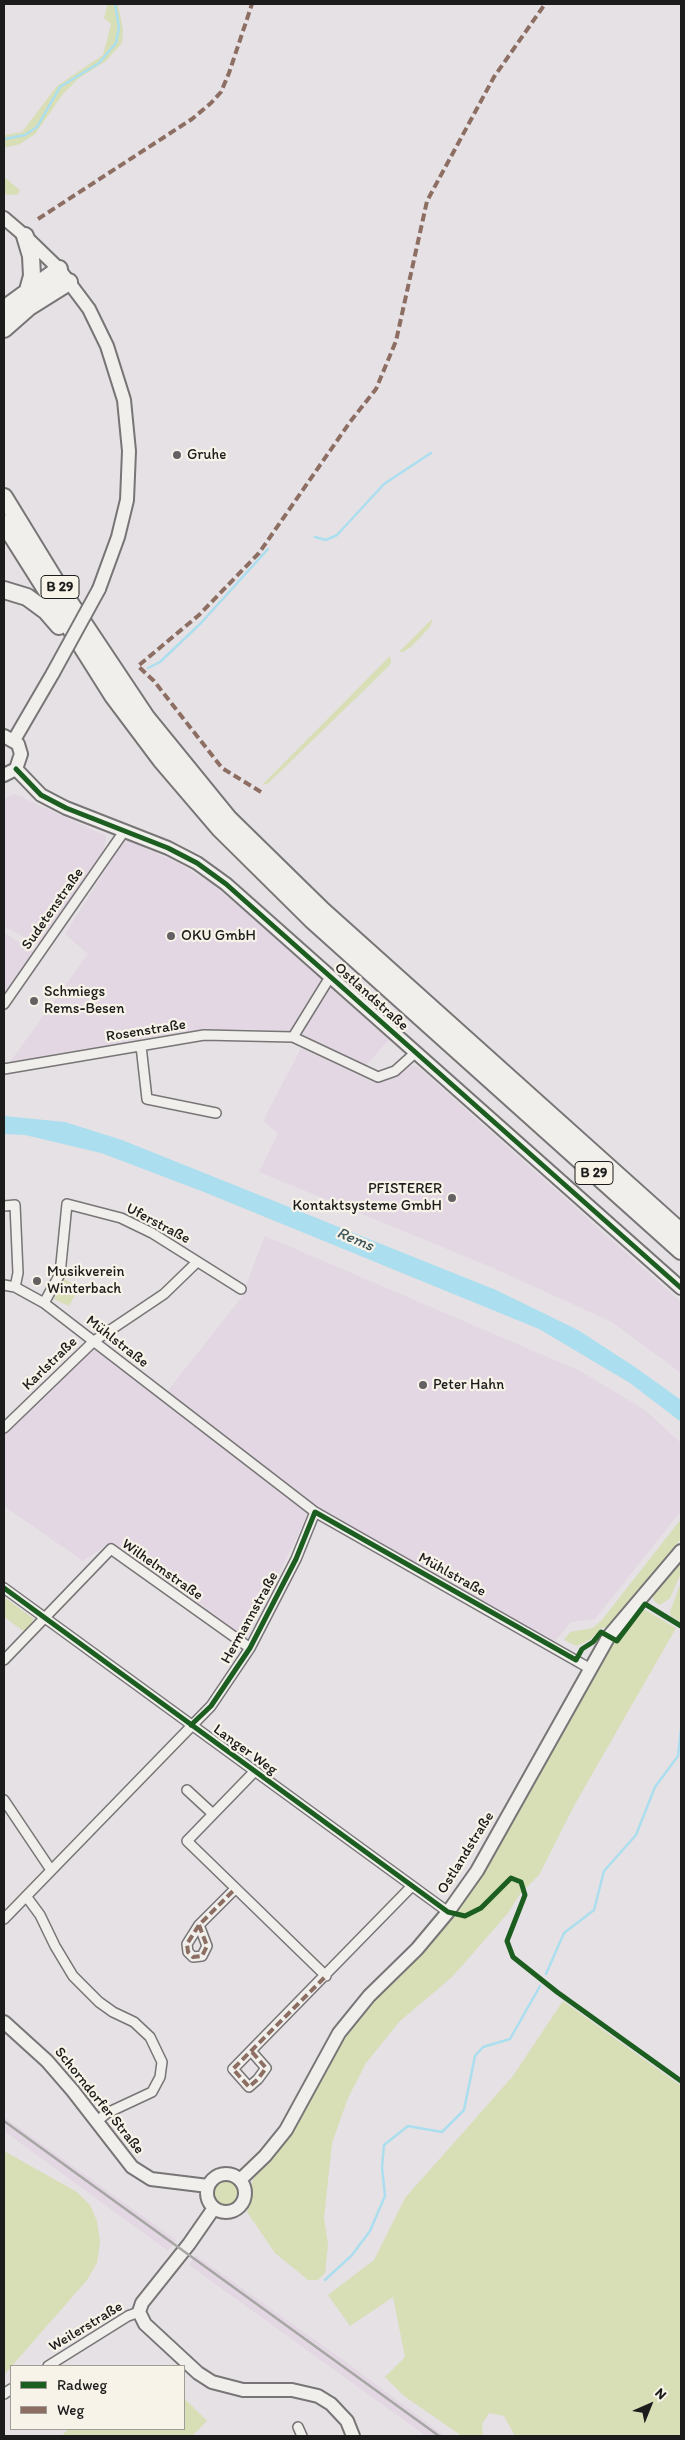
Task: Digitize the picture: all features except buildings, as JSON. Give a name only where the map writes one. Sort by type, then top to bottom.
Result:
[{"type":"highway","points":[[25,236],[31,256],[32,276],[27,294]]},
{"type":"highway","points":[[4,309],[27,294],[64,276]]},
{"type":"highway","points":[[4,329],[64,276]]},
{"type":"highway","name":"B 29","points":[[4,497],[123,685],[172,751],[229,819],[322,910],[681,1232]]},
{"type":"highway","name":"B 29","points":[[4,523],[113,696],[189,794],[262,872],[681,1251]]},
{"type":"highway","points":[[4,590],[28,597],[46,611],[64,632],[100,687],[113,696]]},
{"type":"street","points":[[4,218],[25,236],[64,276],[89,309],[107,346],[124,400],[129,451],[126,500],[118,537],[99,589],[53,673],[9,738],[21,754],[16,769],[4,775]]},
{"type":"street","name":"Ostlandstraße","points":[[16,769],[41,795],[66,808],[168,848],[213,874],[681,1288]]},
{"type":"street","name":"Sudetenstraße","points":[[4,1004],[125,830]]},
{"type":"street","points":[[293,1037],[330,977]]},
{"type":"street","name":"Rosenstraße","points":[[4,1069],[204,1035],[293,1037],[378,1077],[395,1071],[415,1053]]},
{"type":"street","points":[[140,1046],[147,1099],[216,1113]]},
{"type":"street","name":"Uferstraße","points":[[44,1303],[60,1274],[67,1204],[121,1218],[152,1233],[241,1289]]},
{"type":"street","points":[[4,1206],[16,1206],[18,1273],[15,1287]]},
{"type":"street","name":"Karlstraße","points":[[4,1428],[94,1342],[164,1294],[197,1262]]},
{"type":"street","name":"Mühlstraße","points":[[4,1285],[15,1287],[44,1303],[315,1512],[589,1668]]},
{"type":"street","name":"Hermannstraße","points":[[4,1919],[211,1706],[250,1648],[296,1559],[315,1512]]},
{"type":"street","name":"Wilhelmstraße","points":[[4,1660],[112,1549],[250,1648]]},
{"type":"street","name":"Ostlandstraße","points":[[240,2180],[265,2156],[286,2130],[339,2033],[369,1996],[417,1950],[448,1912],[477,1870],[589,1668],[624,1616],[681,1551]]},
{"type":"street","name":"Langer Weg","points":[[4,1588],[448,1912]]},
{"type":"street","points":[[254,1772],[187,1841],[326,1976]]},
{"type":"street","points":[[187,1790],[213,1814]]},
{"type":"street","points":[[4,1800],[51,1870]]},
{"type":"street","points":[[252,2052],[412,1886]]},
{"type":"street","points":[[200,1925],[235,1889]]},
{"type":"street","points":[[26,1896],[40,1915],[55,1946],[73,1976],[99,2002],[134,2022],[145,2032],[156,2045],[162,2062],[160,2077],[152,2092],[107,2113],[96,2122]]},
{"type":"street","name":"Schorndorfer Straße","points":[[4,2022],[47,2061],[73,2091],[132,2167],[151,2178],[208,2186]]},
{"type":"street","points":[[222,2174],[235,2176],[240,2180],[245,2192],[241,2204],[231,2211],[225,2212],[214,2208],[208,2198],[208,2186],[211,2181],[222,2174]]},
{"type":"street","points":[[214,2208],[189,2244],[142,2303],[139,2312],[146,2325],[198,2373],[212,2382],[243,2390],[292,2390],[318,2396],[331,2404],[347,2421],[353,2436]]},
{"type":"street","name":"Weilerstraße","points":[[50,2365],[128,2316],[139,2312]]},
{"type":"street","points":[[298,2427],[302,2436]]},
{"type":"shaded area","points":[[15,794],[106,836],[104,849],[39,945],[4,926],[4,799]]},
{"type":"shaded area","points":[[125,839],[178,863],[212,884],[389,1040],[365,1066],[322,1044],[291,1032],[247,1029],[184,1032],[10,1062],[88,954],[65,934]]},
{"type":"shaded area","points":[[4,933],[36,952],[4,998]]},
{"type":"shaded area","points":[[301,1048],[374,1082],[396,1077],[412,1065],[417,1066],[681,1302],[681,1373],[612,1322],[491,1267],[259,1172],[278,1133],[263,1121]]},
{"type":"shaded area","points":[[265,1236],[580,1371],[645,1410],[681,1443],[681,1511],[595,1619],[571,1622],[555,1641],[312,1506],[244,1644],[105,1546],[83,1561],[4,1506],[4,1431],[99,1339],[166,1393],[241,1298]]},
{"type":"shaded area","points":[[4,2117],[176,2240],[168,2251],[4,2131]]},
{"type":"shaded area","points":[[195,2255],[346,2362],[445,2436],[426,2436],[189,2265]]},
{"type":"green space","points":[[108,4],[118,4],[123,30],[122,43],[106,61],[79,78],[63,94],[35,134],[20,144],[4,148],[4,135],[22,132],[57,86],[103,55],[111,24],[104,18]]},
{"type":"green space","points":[[4,177],[20,190],[17,195],[4,194]]},
{"type":"green space","points":[[433,618],[430,627],[411,647],[403,652],[399,652]]},
{"type":"green space","points":[[390,656],[391,663],[388,667],[281,771],[267,784],[262,785]]},
{"type":"green space","points":[[64,1279],[79,1287],[69,1306],[54,1299]]},
{"type":"green space","points":[[681,1519],[681,1539],[606,1628],[601,1628],[591,1639],[577,1646],[564,1640],[570,1632],[593,1628],[602,1620]]},
{"type":"green space","points":[[681,1559],[681,1573],[670,1598],[660,1605],[654,1601],[652,1594]]},
{"type":"green space","points":[[681,1582],[681,1622],[671,1616],[670,1612]]},
{"type":"green space","points":[[4,1597],[34,1619],[25,1632],[4,1617]]},
{"type":"green space","points":[[636,1610],[645,1610],[676,1628],[575,1804],[539,1875],[520,1894],[508,1913],[453,1976],[399,2022],[366,2063],[348,2098],[332,2143],[324,2218],[328,2245],[325,2273],[318,2280],[308,2280],[275,2253],[247,2212],[253,2179],[295,2127],[334,2052],[356,2020],[419,1954],[544,1764],[614,1642]]},
{"type":"green space","points":[[563,2001],[681,2086],[681,2436],[515,2436],[504,2416],[489,2413],[482,2424],[483,2436],[462,2436],[404,2396],[385,2377],[405,2357],[393,2297],[350,2326],[328,2295],[374,2260],[405,2198],[513,2076]]},
{"type":"green space","points":[[4,2151],[77,2192],[90,2205],[97,2221],[100,2242],[97,2263],[87,2280],[13,2365],[10,2365],[10,2368],[4,2375]]},
{"type":"green space","points":[[226,2179],[236,2183],[240,2193],[236,2203],[226,2207],[216,2203],[212,2193],[216,2183]]},
{"type":"green space","points":[[185,2399],[207,2421],[192,2436],[61,2436],[68,2430],[185,2430]]},
{"type":"water","name":"Rems","points":[[4,1116],[65,1122],[122,1140],[496,1290],[578,1330],[635,1367],[681,1400],[681,1422],[630,1383],[539,1329],[204,1192],[101,1153],[25,1135],[4,1134]]},
{"type":"waterway","points":[[4,139],[25,135],[37,127],[60,87],[99,63],[116,43],[119,27],[115,4]]},
{"type":"waterway","points":[[315,537],[326,540],[337,535],[384,484],[431,453]]},
{"type":"waterway","points":[[148,668],[160,662],[201,623],[268,549]]},
{"type":"waterway","points":[[546,1974],[564,1933],[594,1910],[604,1871],[636,1835],[655,1787],[678,1756],[681,1729]]},
{"type":"waterway","points":[[325,2280],[352,2255],[370,2231],[385,2196],[382,2167],[384,2145],[408,2126],[442,2132],[464,2110],[475,2056],[483,2047],[510,2039],[540,1986]]},
{"type":"railway","points":[[4,2121],[439,2436]]},
{"type":"marked path","points":[[38,219],[192,119],[211,103],[221,92],[229,73],[252,4]]},
{"type":"marked path","points":[[261,792],[222,768],[154,681],[138,666],[199,615],[259,553],[350,422],[376,389],[396,341],[427,201],[494,77],[545,4]]},
{"type":"marked path","points":[[199,1925],[207,1946],[202,1956],[193,1957],[188,1952],[187,1944],[199,1925],[235,1889]]},
{"type":"marked path","points":[[252,2052],[266,2068],[249,2087],[233,2069],[326,1976]]},
{"type":"cycle path","points":[[16,769],[41,795],[66,808],[168,848],[197,863],[226,884],[681,1288]]},
{"type":"cycle path","points":[[191,1725],[211,1706],[250,1648],[296,1559],[315,1512],[576,1660],[582,1649],[593,1642],[601,1632],[617,1641],[645,1604],[681,1626]]},
{"type":"cycle path","points":[[4,1588],[448,1912],[465,1916],[481,1908],[511,1878],[521,1882],[525,1895],[507,1941],[513,1957],[557,1992],[681,2081]]},
{"type":"place","name":"Gruhe","points":[[177,455]]},
{"type":"place","name":"OKU GmbH","points":[[171,936]]},
{"type":"place","name":"Schmiegs Rems-Besen","points":[[34,1001]]},
{"type":"place","name":"PFISTERER Kontaktsysteme GmbH","points":[[452,1198]]},
{"type":"place","name":"Musikverein Winterbach","points":[[37,1281]]},
{"type":"place","name":"Peter Hahn","points":[[423,1385]]}]
